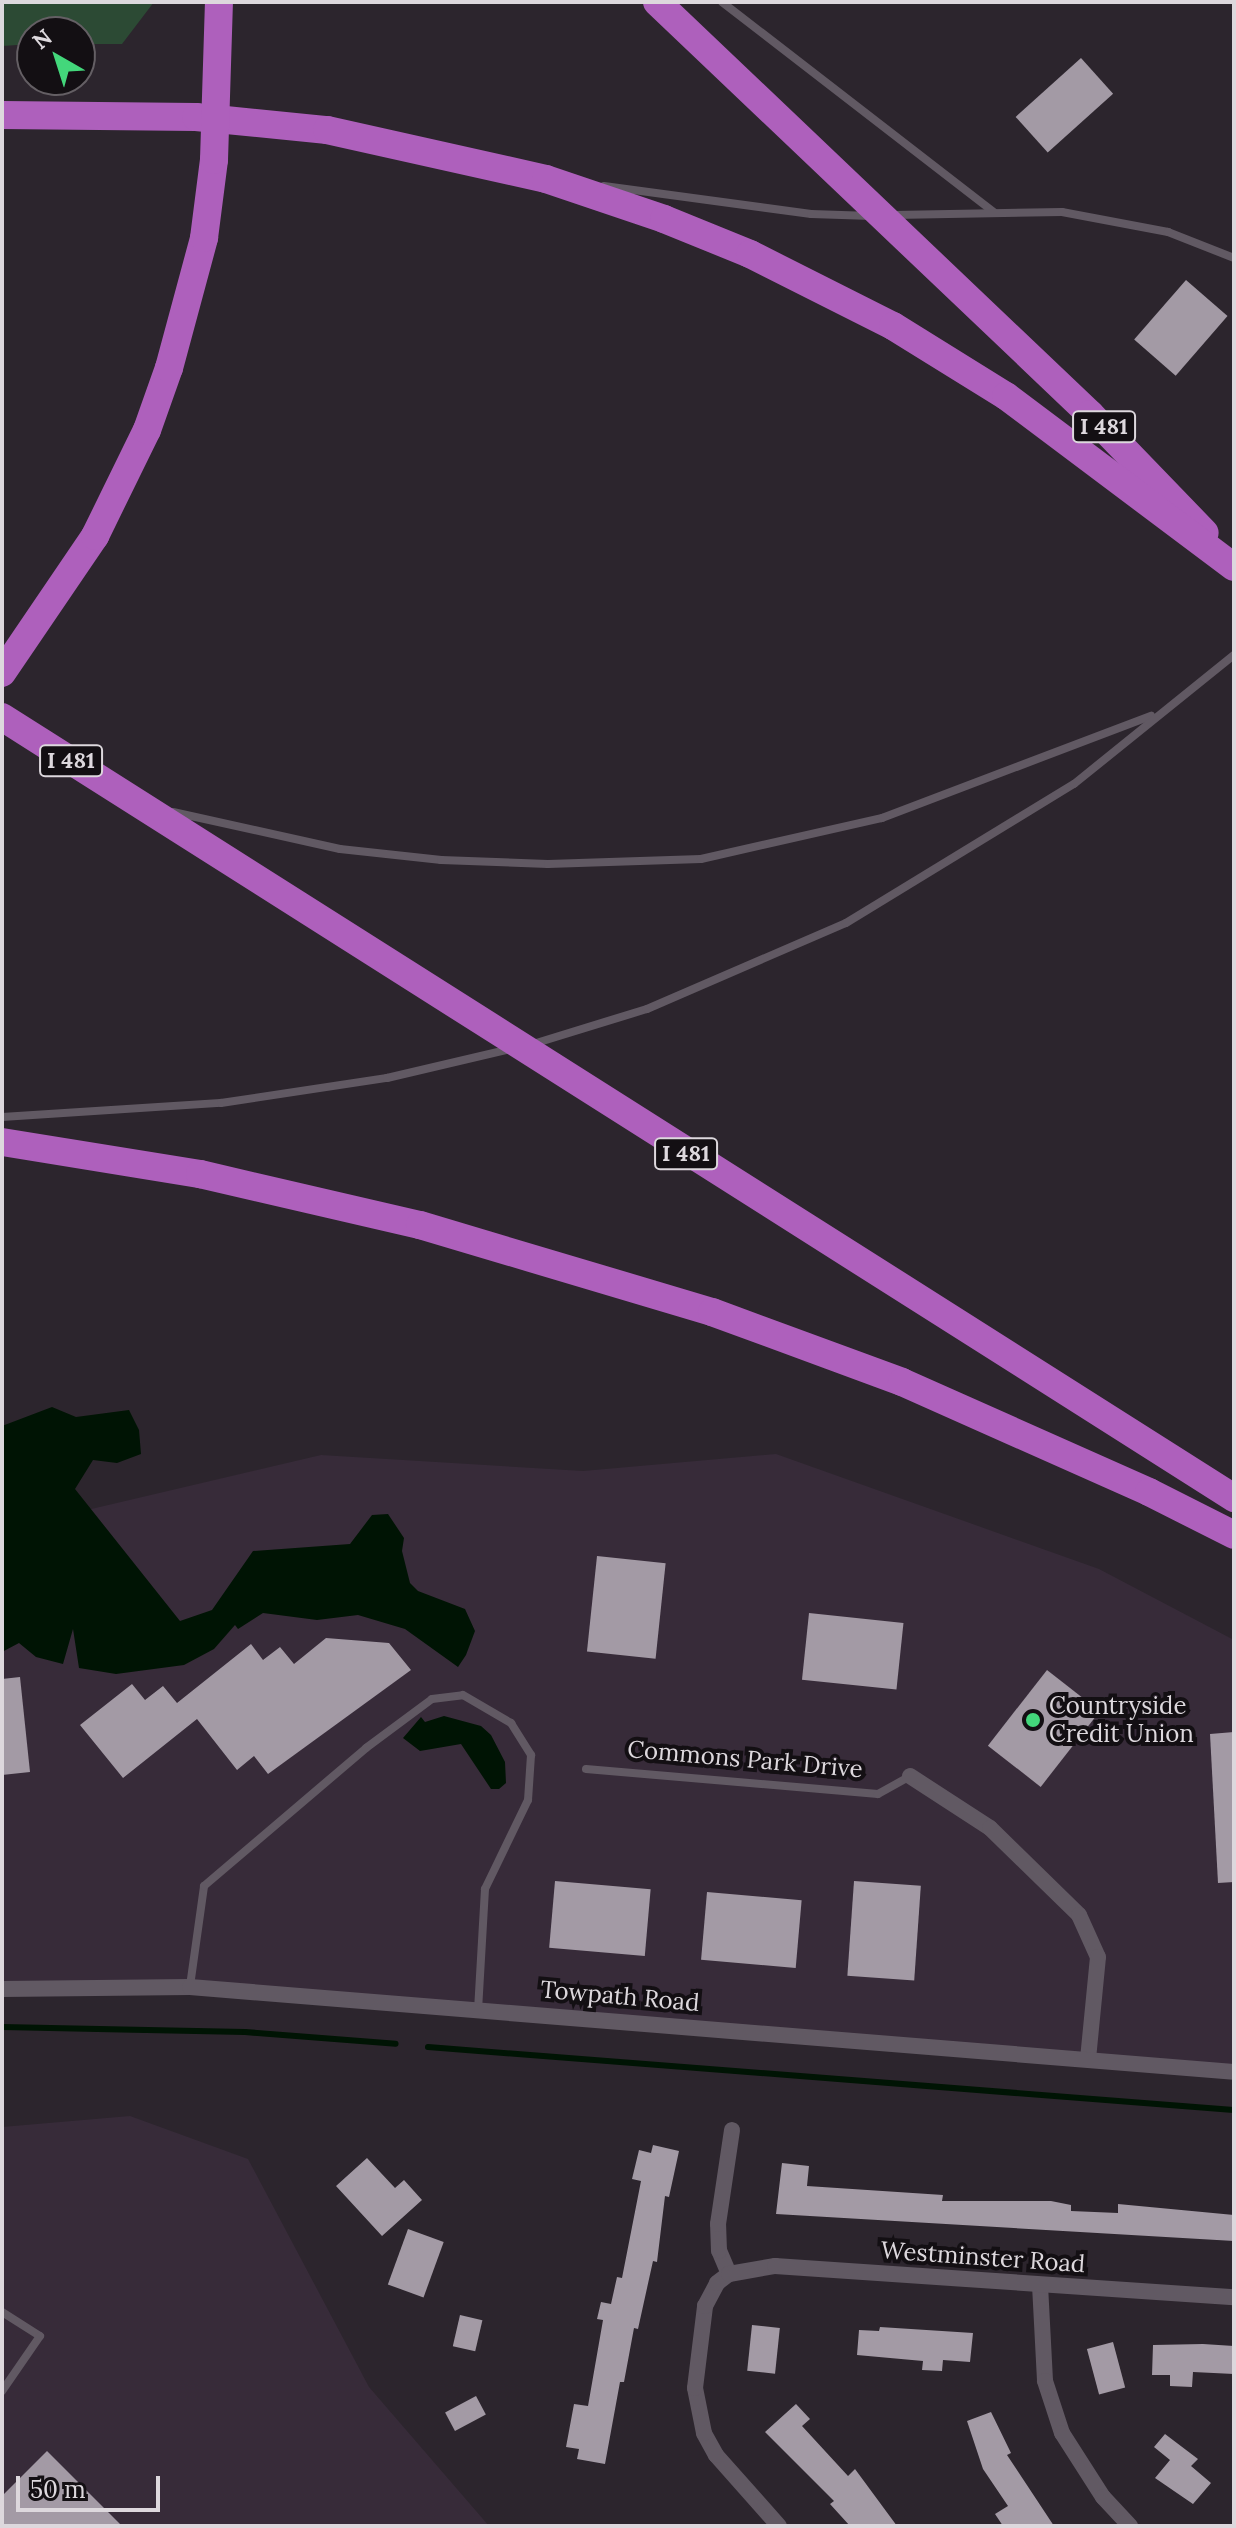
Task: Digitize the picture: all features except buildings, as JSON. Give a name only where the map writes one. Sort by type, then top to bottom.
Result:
[{"type":"highway","points":[[2,673],[95,536],[147,430],[189,303],[214,160],[219,2]]},
{"type":"highway","name":"I 481","points":[[657,2],[1147,470],[1234,566]]},
{"type":"highway","points":[[2,115],[196,117],[327,130],[546,179],[750,254],[893,326],[1006,396],[1234,566]]},
{"type":"highway","name":"I 481","points":[[2,717],[1234,1498]]},
{"type":"highway","points":[[2,1142],[200,1174],[420,1225],[712,1312],[902,1382],[1149,1492],[1234,1535]]},
{"type":"street","name":"Commons Park Drive","points":[[910,1776],[990,1828],[1079,1915],[1098,1957],[1088,2059]]},
{"type":"street","name":"Towpath Road","points":[[2,1989],[69,1985],[190,1987],[1234,2072]]},
{"type":"street","points":[[732,2130],[718,2224],[719,2251],[729,2274],[717,2283],[705,2306],[695,2364],[698,2403],[716,2455],[779,2526]]},
{"type":"street","name":"Westminster Road","points":[[729,2274],[775,2266],[1234,2297]]},
{"type":"street","points":[[1040,2285],[1045,2381],[1062,2433],[1103,2497],[1130,2526]]},
{"type":"lane","points":[[722,2],[995,212]]},
{"type":"lane","points":[[546,179],[842,217],[1062,212],[1168,232],[1234,258]]},
{"type":"lane","points":[[2,1117],[221,1103],[387,1078],[573,1035],[762,963],[846,923],[1010,827],[1074,784],[1157,713],[1234,655]]},
{"type":"lane","points":[[141,805],[340,849],[441,860],[561,864],[701,859],[882,818],[1157,713]]},
{"type":"lane","points":[[190,1987],[204,1886],[377,1740],[432,1699],[463,1695],[511,1723],[531,1755],[528,1800],[485,1889],[478,2009]]},
{"type":"lane","name":"Commons Park Drive","points":[[586,1769],[878,1794],[910,1776]]},
{"type":"lane","points":[[2,2312],[40,2336],[2,2391]]},
{"type":"shaded area","points":[[52,1407],[76,1417],[129,1410],[139,1430],[141,1454],[117,1463],[93,1460],[75,1489],[180,1621],[212,1610],[253,1551],[350,1544],[372,1515],[388,1514],[404,1538],[402,1551],[410,1583],[418,1591],[465,1609],[475,1631],[466,1655],[458,1667],[405,1629],[358,1615],[317,1620],[263,1613],[238,1629],[235,1625],[214,1649],[184,1665],[116,1674],[79,1668],[73,1629],[63,1664],[36,1657],[19,1643],[2,1652],[2,1426]]},
{"type":"shaded area","points":[[776,1454],[1099,1569],[1234,1640],[1234,2072],[320,1996],[2,1989],[2,1530],[321,1455],[583,1471]]},
{"type":"shaded area","points":[[444,1716],[481,1726],[491,1735],[505,1762],[506,1783],[499,1789],[491,1789],[461,1744],[420,1751],[403,1738],[421,1717],[425,1722]]},
{"type":"shaded area","points":[[130,2116],[248,2159],[369,2387],[489,2526],[2,2526],[2,2127]]},
{"type":"green space","points":[[2,2],[154,2],[122,44],[96,44],[96,16],[16,16],[16,45],[2,46]]},
{"type":"waterway","points":[[2,2027],[245,2032],[396,2044]]},
{"type":"waterway","points":[[428,2047],[1234,2110]]},
{"type":"place","name":"Countryside Credit Union","points":[[1033,1720]]}]
